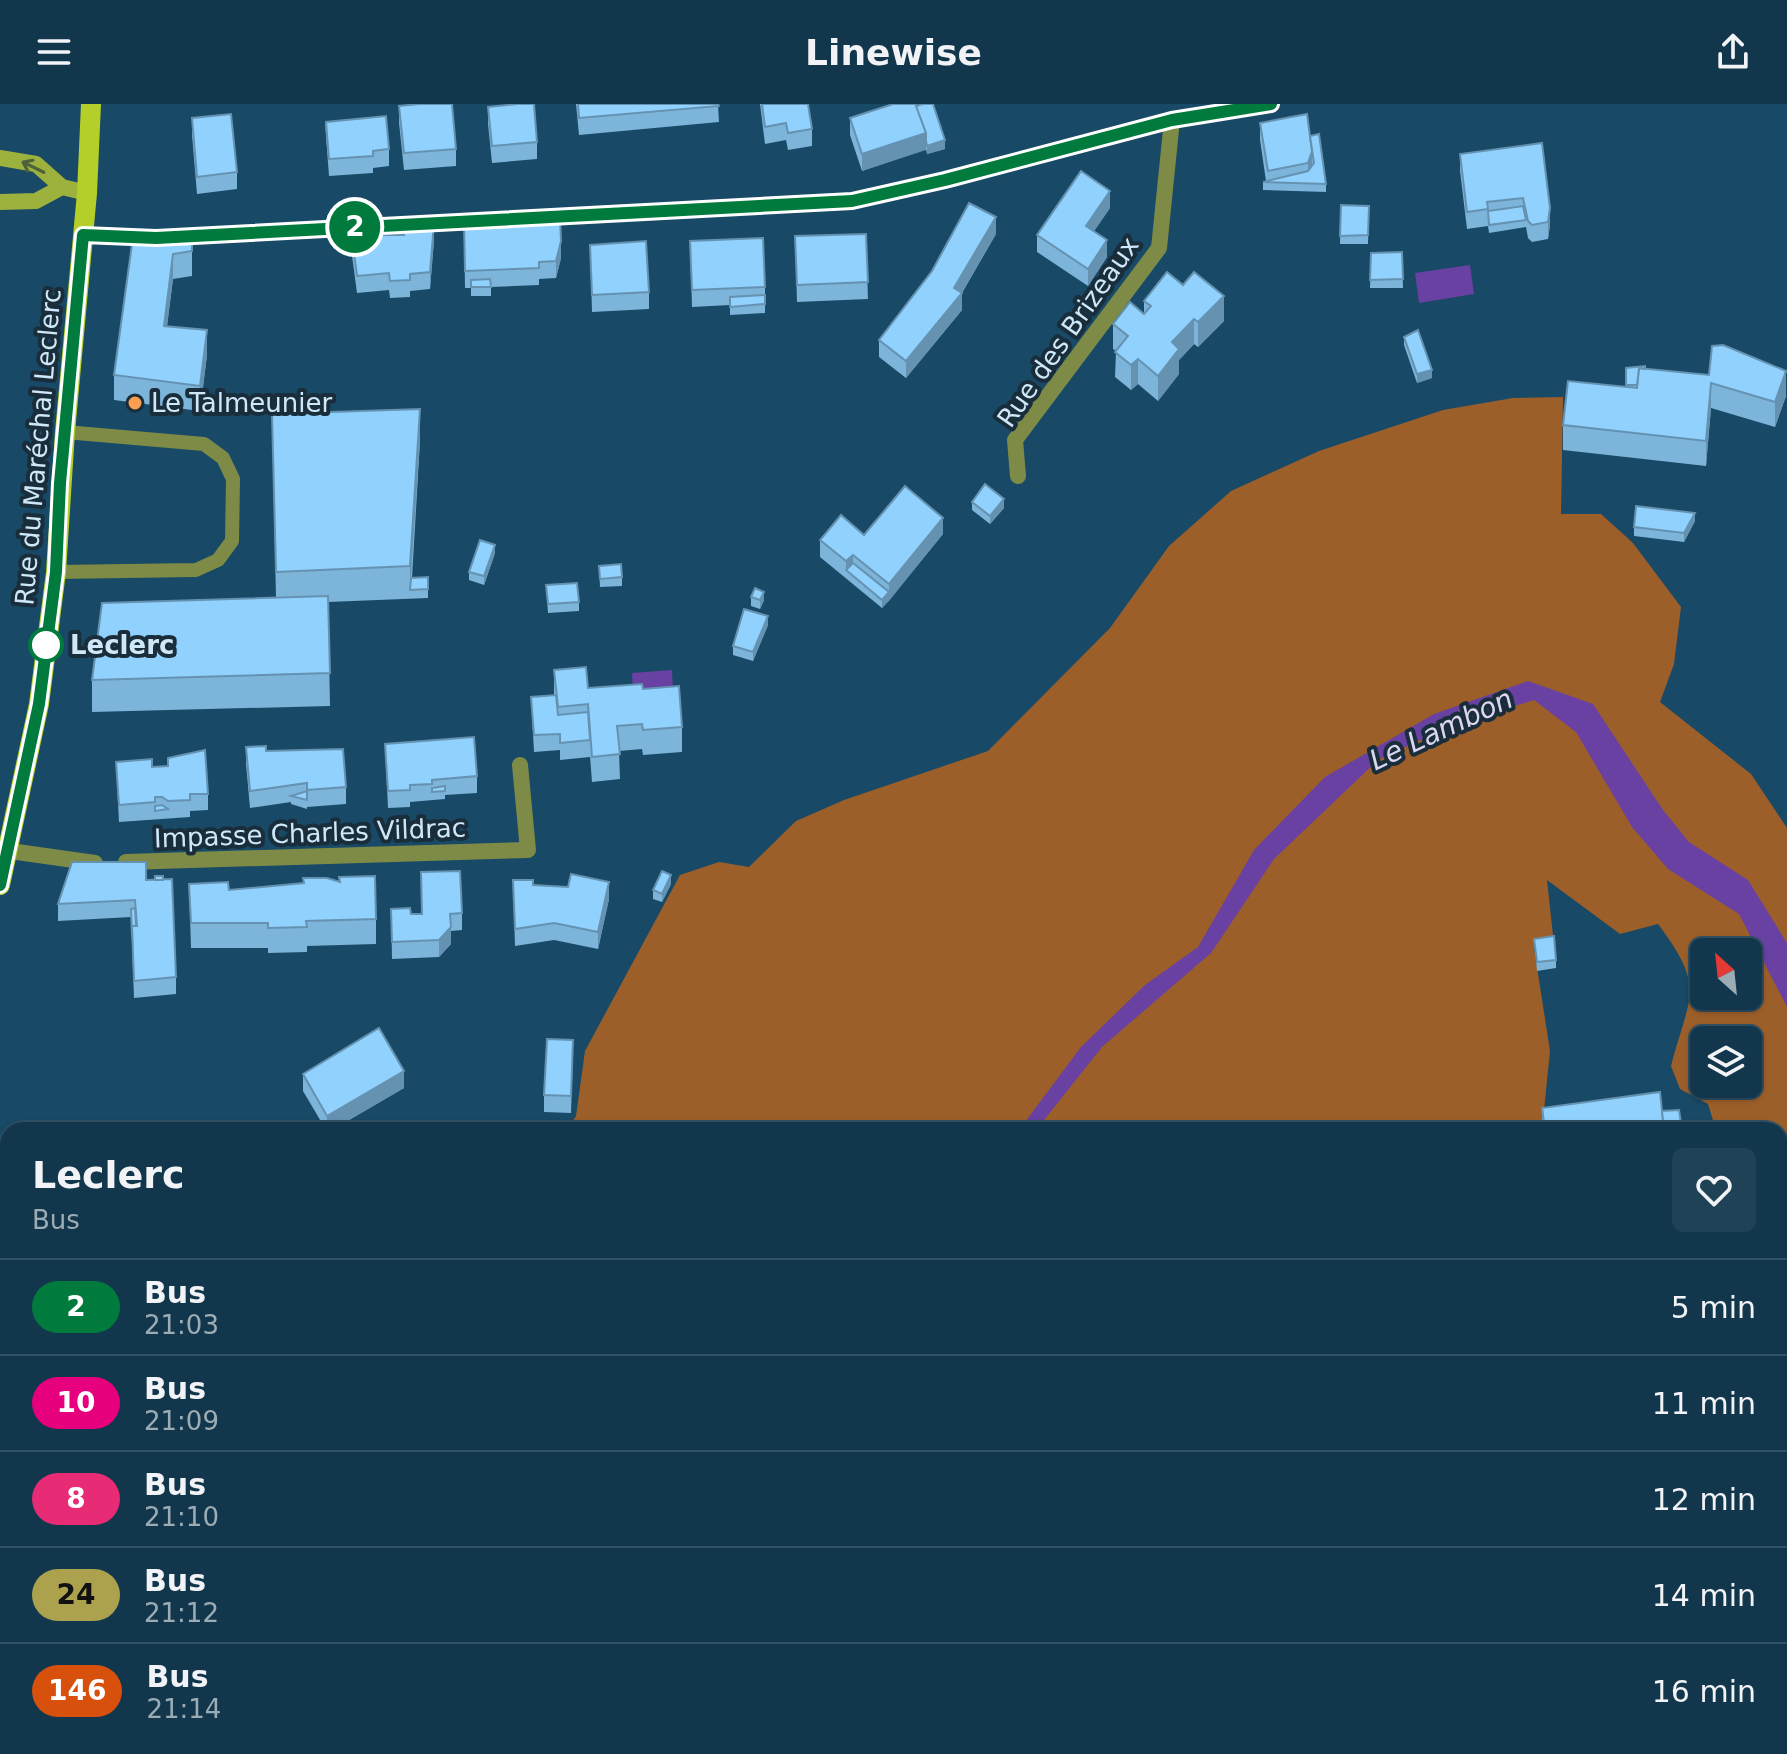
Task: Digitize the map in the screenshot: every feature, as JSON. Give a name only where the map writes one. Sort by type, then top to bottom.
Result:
[{"type":"main road","name":"Rue du Maréchal Leclerc","points":[[0,885],[10,851],[39,704],[56,572],[65,432],[87,193],[91,104]]},
{"type":"street","points":[[83,235],[156,238],[852,201],[945,180],[1172,120],[1271,104]]},
{"type":"street","name":"Rue des Brizeaux","points":[[1018,476],[1015,440],[1159,248],[1172,120]]},
{"type":"street","points":[[0,158],[36,164],[62,187],[87,193]]},
{"type":"street","points":[[0,202],[36,201],[62,187]]},
{"type":"street","name":"Impasse Charles Vildrac","points":[[10,851],[81,863],[528,850],[520,765]]},
{"type":"lane","points":[[56,572],[196,570],[218,560],[232,541],[233,479],[223,458],[204,444],[65,432]]},
{"type":"shaded area","points":[[1563,397],[1561,514],[1601,514],[1633,543],[1681,607],[1674,664],[1660,702],[1751,774],[1787,828],[1787,1122],[1714,1122],[1708,1104],[1697,1098],[1762,1098],[1762,1026],[1690,1026],[1690,1094],[1680,1089],[1671,1066],[1690,993],[1683,964],[1673,946],[1658,924],[1620,934],[1547,880],[1554,945],[1534,948],[1550,1051],[1543,1122],[572,1122],[576,1116],[585,1051],[680,875],[719,862],[749,867],[796,821],[844,800],[988,751],[1110,628],[1169,546],[1231,491],[1319,451],[1443,410],[1513,398]]},
{"type":"water","points":[[1470,265],[1474,294],[1419,303],[1415,273]]},
{"type":"water","points":[[672,670],[673,690],[633,693],[632,673]]},
{"type":"water","name":"Le Lambon","points":[[1528,681],[1593,704],[1663,810],[1689,842],[1748,880],[1787,943],[1787,1007],[1762,959],[1762,938],[1751,938],[1739,914],[1668,869],[1632,827],[1576,732],[1534,700],[1449,727],[1379,759],[1274,859],[1211,953],[1102,1047],[1042,1122],[1025,1122],[1081,1047],[1145,985],[1198,947],[1254,850],[1325,777],[1434,714]]},
{"type":"building","points":[[452,104],[456,149],[404,153],[399,106]]},
{"type":"building","points":[[534,104],[537,142],[492,146],[488,107]]},
{"type":"building","points":[[578,104],[718,104],[719,106],[579,118]]},
{"type":"building","points":[[762,104],[808,104],[812,129],[788,133],[786,123],[765,127]]},
{"type":"building","points":[[893,104],[916,104],[926,133],[862,154],[850,118]]},
{"type":"building","points":[[933,104],[945,140],[927,146],[926,133],[916,106]]},
{"type":"building","points":[[231,114],[237,172],[197,177],[192,118]]},
{"type":"building","points":[[1307,114],[1312,151],[1308,163],[1268,171],[1260,123]]},
{"type":"building","points":[[386,116],[389,149],[373,151],[373,156],[329,159],[326,122]]},
{"type":"building","points":[[1319,134],[1326,184],[1263,182],[1308,171],[1314,163],[1310,136]]},
{"type":"building","points":[[1542,143],[1550,208],[1548,222],[1532,225],[1528,221],[1523,198],[1487,202],[1488,209],[1467,212],[1460,154]]},
{"type":"building","points":[[1081,171],[1110,191],[1086,226],[1107,240],[1088,269],[1037,235]]},
{"type":"building","points":[[969,203],[996,217],[954,288],[962,293],[906,361],[879,340],[932,271]]},
{"type":"building","points":[[1341,205],[1369,206],[1368,235],[1340,236]]},
{"type":"building","points":[[1523,206],[1526,220],[1489,225],[1488,211]]},
{"type":"building","points":[[560,218],[561,241],[556,261],[539,262],[539,268],[465,271],[464,221]]},
{"type":"building","points":[[434,223],[430,272],[410,274],[410,280],[390,281],[389,273],[357,276],[351,231],[369,229],[369,235],[404,235],[403,226]]},
{"type":"building","points":[[866,234],[868,282],[797,285],[795,236]]},
{"type":"building","points":[[192,238],[192,251],[173,254],[164,326],[207,330],[200,386],[114,375],[132,244]]},
{"type":"building","points":[[763,238],[765,287],[692,290],[690,241]]},
{"type":"building","points":[[646,241],[649,292],[592,295],[590,245]]},
{"type":"building","points":[[1402,252],[1403,279],[1370,280],[1371,253]]},
{"type":"building","points":[[1167,272],[1183,285],[1194,272],[1224,296],[1198,322],[1194,319],[1172,342],[1179,349],[1158,376],[1138,359],[1131,365],[1115,352],[1128,336],[1113,324],[1130,302],[1144,314],[1151,306],[1144,301]]},
{"type":"building","points":[[490,279],[491,287],[471,287],[471,280]]},
{"type":"building","points":[[765,295],[765,304],[730,307],[730,297]]},
{"type":"building","points":[[1418,330],[1432,370],[1417,374],[1404,337]]},
{"type":"building","points":[[1723,345],[1786,371],[1775,402],[1711,383],[1706,441],[1563,425],[1568,381],[1637,388],[1639,368],[1709,375],[1712,346]]},
{"type":"building","points":[[1645,366],[1645,369],[1639,368],[1637,385],[1626,385],[1626,368]]},
{"type":"building","points":[[420,409],[410,566],[276,572],[272,414]]},
{"type":"building","points":[[985,484],[1004,499],[990,516],[972,502]]},
{"type":"building","points":[[905,486],[943,518],[889,584],[853,555],[846,561],[820,540],[841,515],[864,535]]},
{"type":"building","points":[[1636,506],[1695,513],[1684,533],[1634,527]]},
{"type":"building","points":[[480,540],[495,545],[484,576],[469,572]]},
{"type":"building","points":[[853,563],[889,592],[882,600],[846,570]]},
{"type":"building","points":[[621,564],[622,577],[600,579],[599,566]]},
{"type":"building","points":[[428,577],[428,589],[410,590],[411,578]]},
{"type":"building","points":[[577,583],[579,602],[548,604],[546,585]]},
{"type":"building","points":[[755,588],[764,592],[760,600],[751,597]]},
{"type":"building","points":[[328,596],[330,673],[92,680],[102,603]]},
{"type":"building","points":[[744,609],[768,616],[753,652],[733,646]]},
{"type":"building","points":[[586,667],[588,688],[642,684],[643,689],[679,686],[682,727],[643,730],[642,724],[617,726],[620,754],[592,757],[588,704],[558,707],[554,670]]},
{"type":"building","points":[[556,695],[558,715],[588,712],[590,740],[560,743],[560,734],[534,735],[531,697]]},
{"type":"building","points":[[474,737],[477,776],[432,780],[432,784],[410,785],[410,790],[388,791],[385,744]]},
{"type":"building","points":[[266,746],[266,751],[343,749],[346,787],[307,790],[307,783],[250,791],[246,747]]},
{"type":"building","points":[[205,750],[208,794],[190,794],[190,800],[168,801],[155,797],[155,802],[119,805],[116,762],[152,759],[152,767],[168,766],[168,758]]},
{"type":"building","points":[[445,786],[445,791],[432,792],[432,788]]},
{"type":"building","points":[[307,791],[307,800],[291,796]]},
{"type":"building","points":[[162,805],[168,809],[155,811],[155,806]]},
{"type":"building","points":[[72,862],[146,862],[146,880],[172,879],[176,977],[134,981],[132,926],[137,926],[135,900],[58,904]]},
{"type":"building","points":[[460,871],[462,913],[450,914],[451,927],[439,940],[392,942],[391,909],[410,908],[411,914],[422,914],[421,872]]},
{"type":"building","points":[[662,871],[671,875],[662,894],[653,890]]},
{"type":"building","points":[[571,874],[609,882],[598,932],[554,923],[515,929],[513,880],[533,880],[533,885],[568,887]]},
{"type":"building","points":[[375,876],[376,919],[306,921],[307,927],[268,928],[268,923],[191,923],[189,884],[228,882],[229,890],[304,883],[303,878],[327,878],[340,882],[339,877]]},
{"type":"building","points":[[135,908],[136,926],[132,926],[132,935],[131,909]]},
{"type":"building","points":[[1554,936],[1556,960],[1537,962],[1534,939]]},
{"type":"building","points":[[379,1028],[404,1071],[327,1116],[303,1074]]},
{"type":"building","points":[[547,1039],[573,1040],[571,1096],[544,1095]]},
{"type":"building","points":[[1660,1092],[1663,1122],[1544,1122],[1542,1108]]},
{"type":"building","points":[[1679,1110],[1681,1122],[1663,1122],[1662,1111]]},
{"type":"bus line","name":"2","points":[[0,885],[10,851],[39,704],[56,572],[60,483],[83,235],[156,238],[852,201],[945,180],[1172,120],[1271,104]]},
{"type":"place","name":"Le Talmeunier","points":[[135,403]]},
{"type":"place","name":"Leclerc","points":[[46,645]]}]
